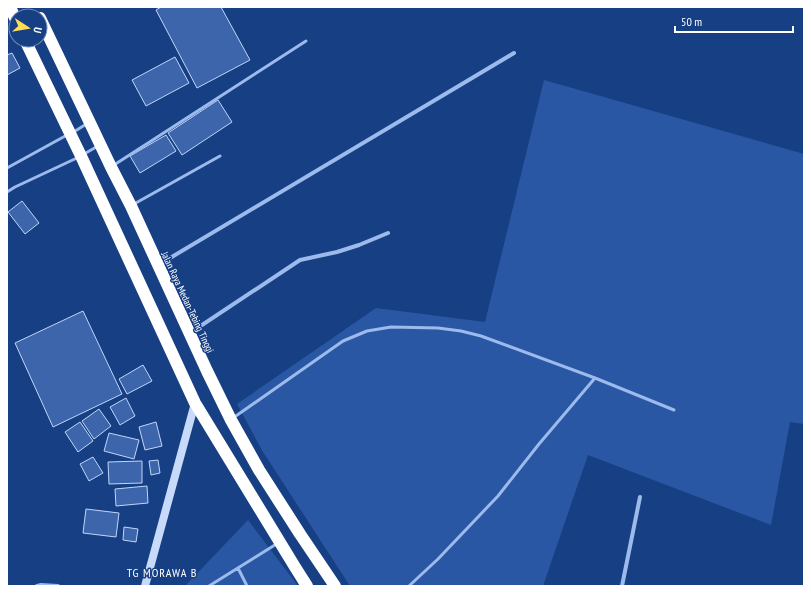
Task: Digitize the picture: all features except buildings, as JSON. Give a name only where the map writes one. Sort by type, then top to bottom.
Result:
[{"type":"highway","name":"Jalan Raya Medan-Tebing Tinggi","points":[[48,34],[231,420],[259,470],[335,586]]},
{"type":"highway","points":[[29,48],[81,156],[195,403],[307,586]]},
{"type":"street","points":[[158,266],[514,53]]},
{"type":"street","points":[[190,333],[300,260],[337,252],[388,233]]},
{"type":"street","points":[[145,586],[195,403]]},
{"type":"street","points":[[622,586],[640,497]]},
{"type":"street","points":[[37,586],[58,586]]},
{"type":"lane","points":[[111,167],[306,41]]},
{"type":"lane","points":[[7,168],[90,122]]},
{"type":"lane","points":[[7,192],[101,145]]},
{"type":"lane","points":[[130,206],[220,156]]},
{"type":"lane","points":[[231,420],[343,341],[367,331],[391,326],[438,328],[461,331],[481,336],[595,378],[674,410]]},
{"type":"lane","points":[[409,586],[438,559],[498,496],[595,378]]},
{"type":"lane","points":[[209,586],[280,542]]},
{"type":"lane","points":[[238,568],[247,586]]},
{"type":"shaded area","points":[[544,80],[804,154],[804,424],[790,422],[771,525],[588,455],[543,586],[350,586],[263,452],[237,404],[376,308],[485,322]]},
{"type":"shaded area","points":[[248,520],[298,586],[185,586]]},
{"type":"district","name":"TG MORAWA B","points":[[162,573]]}]
